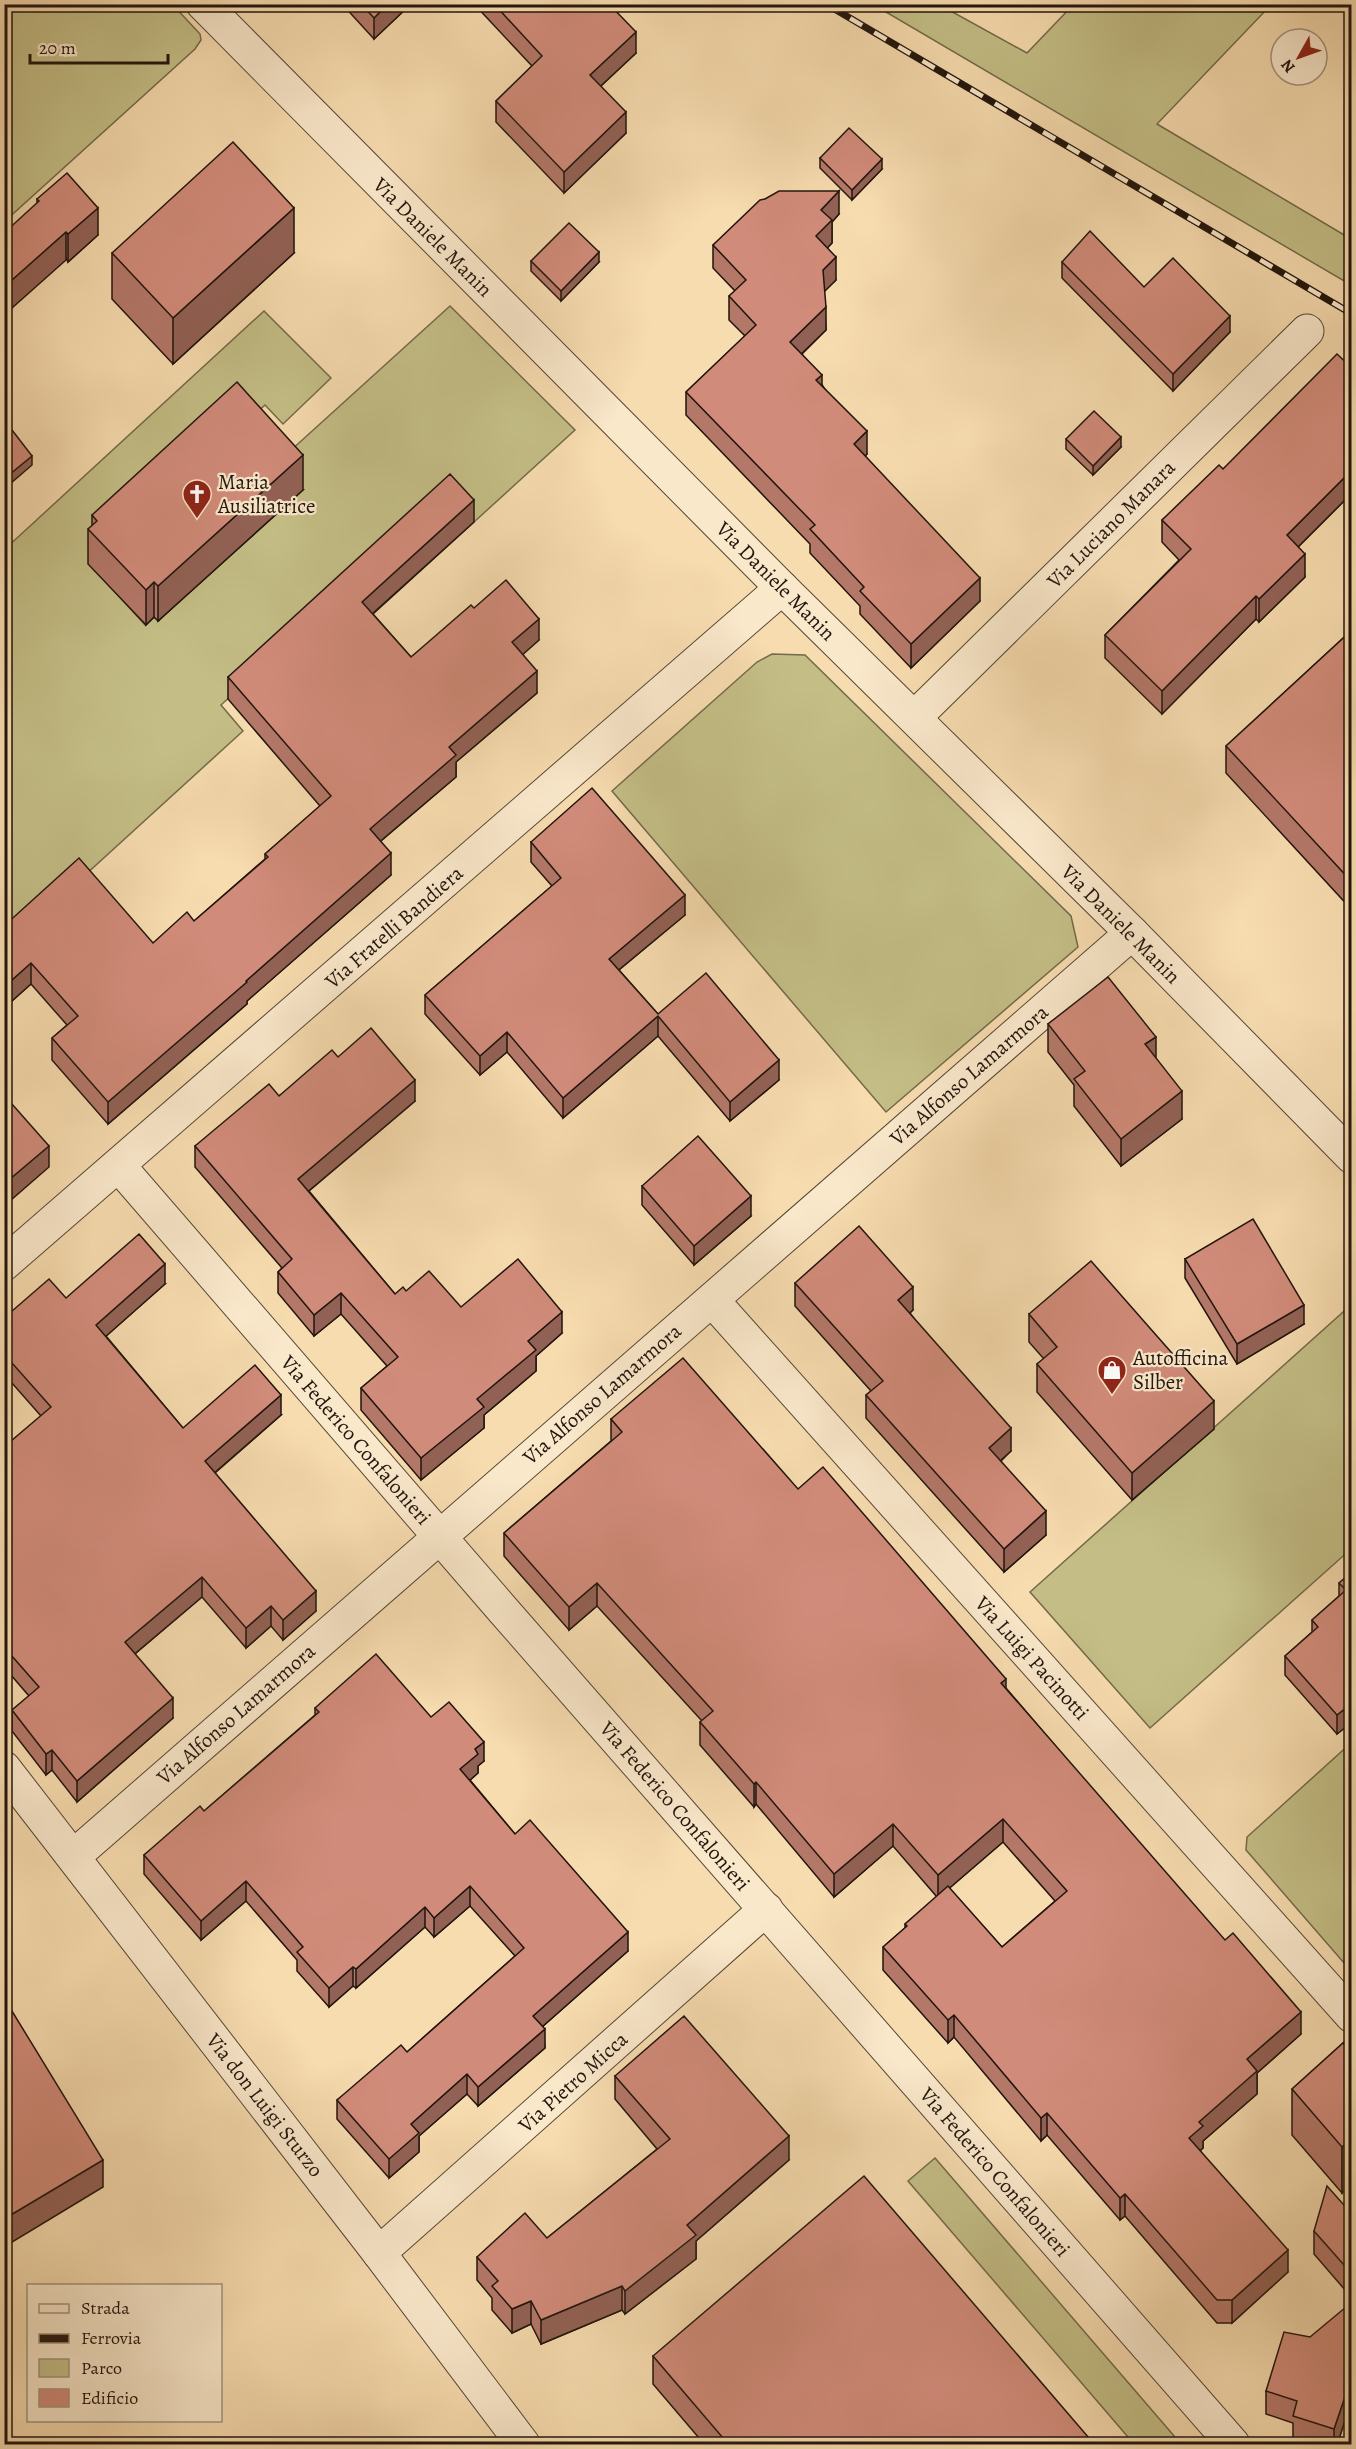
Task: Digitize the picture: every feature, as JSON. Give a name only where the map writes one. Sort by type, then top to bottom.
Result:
[{"type":"street","name":"Via Daniele Manin","points":[[202,4],[782,588],[1132,933],[1352,1157]]},
{"type":"street","name":"Via Luciano Manara","points":[[915,717],[1307,331]]},
{"type":"street","name":"Via Fratelli Bandiera","points":[[4,1264],[782,588]]},
{"type":"street","name":"Via Alfonso Lamarmora","points":[[74,1856],[1132,933]]},
{"type":"street","name":"Via Federico Confalonieri","points":[[119,1166],[439,1537],[1233,2445]]},
{"type":"street","name":"Via Luigi Pacinotti","points":[[712,1300],[1352,2016]]},
{"type":"street","name":"Via don Luigi Sturzo","points":[[4,1768],[379,2253],[523,2445]]},
{"type":"street","name":"Via Pietro Micca","points":[[379,2253],[766,1909]]},
{"type":"green space","points":[[5,4],[173,5],[200,34],[201,40],[195,49],[5,221]]},
{"type":"green space","points":[[874,5],[940,5],[1027,53],[1073,5],[1268,5],[1268,8],[1157,124],[1351,239],[1351,285]]},
{"type":"green space","points":[[450,306],[575,430],[474,522],[450,496],[221,705],[243,731],[5,948],[5,549],[264,311],[331,378],[283,424],[265,405],[89,563],[145,625],[154,617],[159,621],[278,462]]},
{"type":"green space","points":[[772,654],[805,655],[1071,916],[1078,947],[886,1112],[612,791],[757,662]]},
{"type":"green space","points":[[1351,1305],[1351,1549],[1150,1728],[1030,1592]]},
{"type":"green space","points":[[1351,1743],[1351,1971],[1246,1850],[1247,1837]]},
{"type":"green space","points":[[935,2158],[1181,2444],[1134,2444],[908,2181]]},
{"type":"building","points":[[361,4],[388,4],[374,18]]},
{"type":"building","points":[[494,4],[609,4],[636,32],[590,75],[626,112],[564,172],[496,101],[542,56]]},
{"type":"building","points":[[849,128],[882,159],[852,190],[820,158]]},
{"type":"building","points":[[233,142],[294,208],[173,318],[112,253]]},
{"type":"building","points":[[67,173],[98,208],[68,234],[66,232],[4,287],[4,233],[39,201],[37,199]]},
{"type":"building","points":[[779,191],[839,191],[821,210],[832,220],[816,236],[836,257],[823,270],[826,307],[790,342],[822,375],[816,380],[867,431],[854,444],[980,578],[911,644],[860,591],[864,587],[810,529],[815,525],[686,392],[756,325],[729,296],[746,280],[713,245],[760,200]]},
{"type":"building","points":[[569,223],[599,252],[561,291],[531,261]]},
{"type":"building","points":[[1090,231],[1144,287],[1173,258],[1230,316],[1173,374],[1062,262]]},
{"type":"building","points":[[1337,354],[1352,368],[1352,470],[1287,535],[1305,554],[1259,599],[1256,596],[1162,691],[1105,635],[1191,549],[1162,520],[1219,465],[1223,469]]},
{"type":"building","name":"Maria Ausiliatrice","points":[[237,382],[303,455],[158,586],[154,582],[146,590],[88,529],[97,521],[92,515]]},
{"type":"building","points":[[1094,411],[1121,437],[1093,466],[1066,439]]},
{"type":"building","points":[[12,430],[32,456],[4,479],[4,436]]},
{"type":"building","points":[[450,474],[474,500],[362,602],[411,657],[471,605],[474,608],[506,580],[539,619],[512,642],[537,671],[449,747],[456,755],[370,829],[391,853],[108,1102],[52,1038],[78,1016],[31,963],[4,987],[4,926],[79,858],[153,943],[187,912],[194,921],[268,857],[265,854],[331,796],[228,677]]},
{"type":"building","points":[[1352,630],[1352,882],[1226,746]]},
{"type":"building","points":[[592,788],[685,895],[609,959],[658,1014],[706,973],[779,1060],[730,1102],[658,1016],[563,1098],[507,1032],[480,1056],[425,995],[561,878],[531,842]]},
{"type":"building","points":[[1108,977],[1156,1037],[1145,1044],[1182,1091],[1121,1139],[1074,1079],[1085,1071],[1048,1024]]},
{"type":"building","points":[[371,1028],[415,1080],[298,1179],[395,1294],[403,1287],[406,1291],[429,1271],[461,1307],[518,1259],[562,1312],[528,1341],[536,1350],[477,1399],[484,1407],[421,1458],[361,1388],[398,1357],[341,1293],[314,1315],[278,1272],[292,1259],[195,1146],[269,1084],[279,1096],[332,1050],[338,1057]]},
{"type":"building","points":[[4,1095],[49,1146],[4,1184]]},
{"type":"building","points":[[698,1136],[751,1196],[694,1246],[642,1186]]},
{"type":"building","points":[[1253,1219],[1304,1305],[1237,1344],[1185,1259]]},
{"type":"building","points":[[859,1226],[913,1287],[898,1300],[1011,1428],[989,1448],[1046,1511],[1004,1549],[866,1395],[883,1381],[795,1283]]},
{"type":"building","points":[[139,1234],[165,1264],[96,1325],[183,1428],[255,1365],[281,1395],[205,1461],[316,1591],[283,1620],[271,1606],[246,1628],[202,1577],[125,1642],[173,1698],[77,1781],[52,1750],[46,1754],[12,1710],[39,1687],[4,1647],[4,1447],[51,1407],[4,1354],[4,1318],[49,1279],[66,1298]]},
{"type":"building","name":"Autofficina Silber","points":[[1091,1261],[1214,1401],[1132,1473],[1037,1364],[1057,1347],[1029,1314]]},
{"type":"building","points":[[683,1358],[798,1489],[823,1467],[1006,1679],[1001,1683],[1225,1940],[1233,1933],[1301,2012],[1247,2059],[1257,2071],[1199,2122],[1203,2126],[1189,2138],[1288,2250],[1232,2300],[1217,2300],[1125,2194],[1120,2198],[1047,2113],[1041,2118],[954,2015],[948,2020],[883,1947],[948,1886],[1002,1947],[1067,1891],[1003,1819],[938,1875],[893,1824],[834,1874],[756,1782],[754,1784],[700,1722],[713,1711],[597,1583],[569,1607],[504,1533],[622,1432],[611,1419]]},
{"type":"building","points":[[1352,1572],[1352,1703],[1337,1715],[1285,1656],[1318,1627],[1312,1620],[1346,1590],[1339,1583]]},
{"type":"building","points":[[376,1654],[431,1717],[449,1702],[484,1742],[475,1749],[478,1754],[460,1769],[515,1834],[530,1820],[628,1932],[533,2016],[545,2029],[478,2087],[467,2074],[411,2124],[419,2133],[389,2159],[337,2100],[401,2045],[407,2052],[524,1948],[470,1886],[434,1918],[425,1907],[356,1969],[353,1967],[329,1988],[297,1952],[303,1947],[246,1881],[201,1921],[144,1855],[200,1806],[204,1811],[319,1712],[315,1708]]},
{"type":"building","points":[[4,1998],[103,2160],[4,2219]]},
{"type":"building","points":[[684,2016],[789,2136],[687,2225],[696,2235],[625,2291],[622,2286],[541,2320],[531,2301],[512,2309],[492,2286],[498,2281],[477,2257],[525,2213],[547,2238],[670,2139],[615,2076]]},
{"type":"building","points":[[1343,2043],[1352,2053],[1352,2138],[1342,2147],[1292,2089]]},
{"type":"building","points":[[864,2176],[1095,2445],[729,2445],[653,2356]]},
{"type":"building","points":[[1327,2186],[1352,2214],[1352,2274],[1314,2231]]},
{"type":"building","points":[[1352,2302],[1352,2376],[1334,2429],[1293,2416],[1297,2401],[1266,2391],[1284,2332],[1310,2337]]},
{"type":"railway","points":[[826,4],[1352,314]]},
{"type":"place","name":"Maria Ausiliatrice","points":[[197,520]]},
{"type":"place","name":"Autofficina Silber","points":[[1112,1396]]}]
